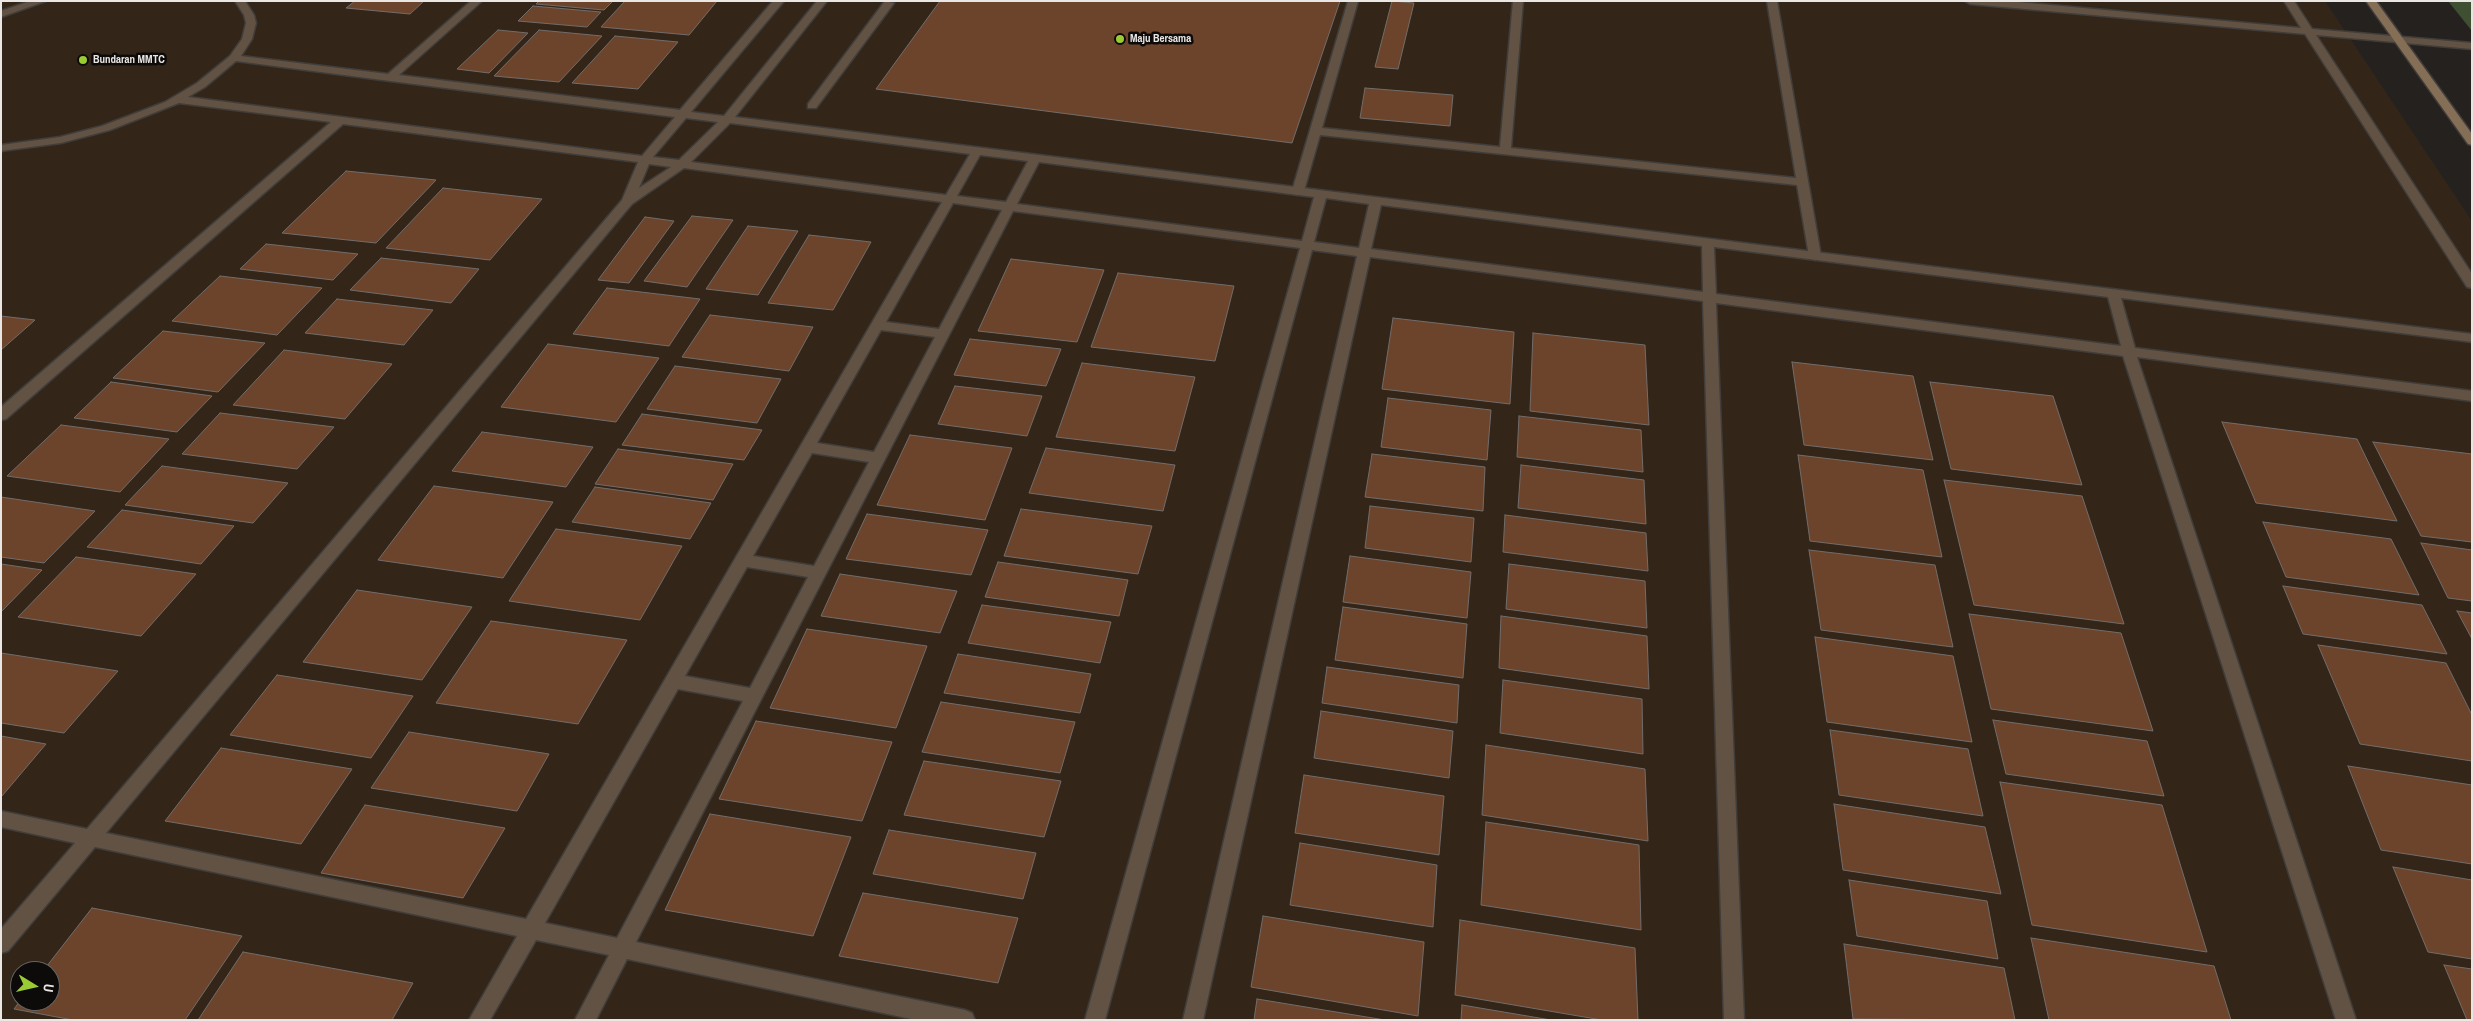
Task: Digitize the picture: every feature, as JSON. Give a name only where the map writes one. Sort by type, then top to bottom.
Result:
[{"type":"street","points":[[1,14],[41,1]]},
{"type":"street","points":[[1,148],[39,144],[84,135],[128,121],[177,99],[214,76],[234,58],[247,39],[251,22],[240,1]]},
{"type":"street","points":[[390,78],[477,1]]},
{"type":"street","points":[[628,201],[645,160],[779,1]]},
{"type":"street","points":[[1,944],[628,201],[682,164],[727,120],[822,1]]},
{"type":"street","points":[[812,106],[889,3],[874,1]]},
{"type":"street","points":[[1298,191],[1353,1]]},
{"type":"street","points":[[1505,151],[1518,1]]},
{"type":"street","points":[[1772,1],[1815,256]]},
{"type":"street","points":[[1970,1],[2068,6],[2399,41],[2472,46]]},
{"type":"street","points":[[2290,1],[2472,284]]},
{"type":"street","points":[[2371,1],[2472,142]]},
{"type":"street","points":[[234,58],[2472,338]]},
{"type":"street","points":[[177,99],[2472,396]]},
{"type":"street","points":[[1,415],[341,120]]},
{"type":"street","points":[[1316,131],[1802,182]]},
{"type":"street","points":[[479,1020],[977,151]]},
{"type":"street","points":[[585,1020],[1035,158]]},
{"type":"street","points":[[1095,1020],[1321,194]]},
{"type":"street","points":[[1193,1020],[1376,201]]},
{"type":"street","points":[[1708,243],[1708,297],[1734,1020]]},
{"type":"street","points":[[2113,293],[2130,352],[2346,1020]]},
{"type":"street","points":[[878,325],[943,334]]},
{"type":"street","points":[[808,447],[878,458]]},
{"type":"street","points":[[743,560],[819,573]]},
{"type":"street","points":[[673,681],[755,696]]},
{"type":"street","points":[[1,819],[965,1020]]},
{"type":"shaded area","points":[[1,1],[2325,1],[2472,221],[2472,1020],[1,1020]]},
{"type":"green space","points":[[2448,1],[2472,1],[2472,31]]},
{"type":"building","points":[[355,1],[424,1],[410,14],[346,8]]},
{"type":"building","points":[[539,1],[613,1],[604,10],[536,4]]},
{"type":"building","points":[[625,1],[717,1],[689,35],[601,27]]},
{"type":"building","points":[[940,1],[1340,1],[1292,143],[876,89]]},
{"type":"building","points":[[1392,1],[1414,3],[1398,69],[1375,67]]},
{"type":"building","points":[[533,6],[601,12],[587,27],[518,21]]},
{"type":"building","points":[[498,30],[528,33],[489,73],[457,69]]},
{"type":"building","points":[[539,30],[602,36],[559,82],[494,76]]},
{"type":"building","points":[[615,36],[678,42],[638,89],[572,83]]},
{"type":"building","points":[[1365,88],[1453,95],[1450,126],[1360,118]]},
{"type":"building","points":[[346,171],[436,180],[376,243],[282,233]]},
{"type":"building","points":[[443,188],[542,199],[490,260],[386,248]]},
{"type":"building","points":[[692,216],[733,220],[687,287],[644,281]]},
{"type":"building","points":[[645,217],[674,221],[629,283],[598,280]]},
{"type":"building","points":[[748,226],[798,231],[758,295],[706,289]]},
{"type":"building","points":[[809,235],[871,242],[833,310],[768,303]]},
{"type":"building","points":[[266,244],[358,254],[333,280],[240,269]]},
{"type":"building","points":[[381,258],[479,269],[451,303],[350,290]]},
{"type":"building","points":[[1011,259],[1104,270],[1077,342],[978,331]]},
{"type":"building","points":[[1118,273],[1234,286],[1215,361],[1091,347]]},
{"type":"building","points":[[220,276],[322,288],[277,335],[172,321]]},
{"type":"building","points":[[607,288],[700,299],[669,346],[573,334]]},
{"type":"building","points":[[337,299],[433,310],[404,345],[305,333]]},
{"type":"building","points":[[710,315],[813,327],[789,371],[682,357]]},
{"type":"building","points":[[1,316],[35,320],[1,350]]},
{"type":"building","points":[[1393,318],[1514,332],[1510,404],[1382,389]]},
{"type":"building","points":[[163,331],[265,343],[218,392],[113,378]]},
{"type":"building","points":[[1533,333],[1645,345],[1649,425],[1530,411]]},
{"type":"building","points":[[970,339],[1061,349],[1046,386],[954,375]]},
{"type":"building","points":[[548,344],[659,358],[616,422],[501,407]]},
{"type":"building","points":[[284,350],[392,364],[345,419],[233,405]]},
{"type":"building","points":[[1792,362],[1913,376],[1933,460],[1804,445]]},
{"type":"building","points":[[1082,363],[1195,377],[1175,451],[1056,437]]},
{"type":"building","points":[[675,366],[781,379],[757,423],[647,409]]},
{"type":"building","points":[[111,382],[212,396],[177,432],[74,418]]},
{"type":"building","points":[[1930,382],[2053,396],[2082,485],[1951,469]]},
{"type":"building","points":[[955,386],[1042,396],[1027,436],[938,424]]},
{"type":"building","points":[[1388,398],[1491,410],[1487,460],[1381,447]]},
{"type":"building","points":[[220,413],[334,427],[297,469],[182,454]]},
{"type":"building","points":[[642,414],[762,430],[744,460],[622,445]]},
{"type":"building","points":[[1519,416],[1641,430],[1643,472],[1517,457]]},
{"type":"building","points":[[2222,422],[2357,439],[2397,521],[2256,503]]},
{"type":"building","points":[[61,425],[169,439],[120,492],[7,476]]},
{"type":"building","points":[[482,432],[593,447],[566,487],[452,471]]},
{"type":"building","points":[[910,435],[1012,448],[985,520],[877,505]]},
{"type":"building","points":[[2373,442],[2472,454],[2472,542],[2421,536]]},
{"type":"building","points":[[1046,448],[1175,465],[1163,511],[1029,493]]},
{"type":"building","points":[[618,449],[733,464],[713,500],[595,484]]},
{"type":"building","points":[[1372,454],[1485,467],[1483,511],[1365,497]]},
{"type":"building","points":[[1798,455],[1923,470],[1942,557],[1810,541]]},
{"type":"building","points":[[1521,465],[1644,480],[1646,524],[1518,508]]},
{"type":"building","points":[[162,466],[288,483],[253,523],[125,505]]},
{"type":"building","points":[[1944,480],[2082,496],[2124,624],[1974,605]]},
{"type":"building","points":[[434,486],[553,502],[503,578],[378,560]]},
{"type":"building","points":[[595,487],[711,503],[690,539],[572,522]]},
{"type":"building","points":[[1,497],[95,511],[44,563],[1,557]]},
{"type":"building","points":[[1370,506],[1474,518],[1471,562],[1365,548]]},
{"type":"building","points":[[1021,509],[1152,526],[1138,574],[1004,556]]},
{"type":"building","points":[[122,510],[234,526],[201,564],[87,547]]},
{"type":"building","points":[[867,514],[988,530],[971,575],[846,559]]},
{"type":"building","points":[[1505,515],[1646,533],[1648,571],[1503,552]]},
{"type":"building","points":[[2263,522],[2391,539],[2419,595],[2286,577]]},
{"type":"building","points":[[556,529],[682,546],[640,620],[509,601]]},
{"type":"building","points":[[2421,543],[2472,550],[2472,601],[2448,598]]},
{"type":"building","points":[[1809,550],[1935,565],[1953,647],[1821,630]]},
{"type":"building","points":[[1350,556],[1471,572],[1467,618],[1343,602]]},
{"type":"building","points":[[76,557],[196,574],[141,636],[18,617]]},
{"type":"building","points":[[998,562],[1128,580],[1119,616],[985,597]]},
{"type":"building","points":[[1,564],[42,570],[1,612]]},
{"type":"building","points":[[1509,564],[1645,581],[1647,628],[1506,609]]},
{"type":"building","points":[[840,574],[957,591],[940,633],[821,616]]},
{"type":"building","points":[[2283,586],[2422,605],[2447,654],[2303,634]]},
{"type":"building","points":[[357,590],[472,607],[422,680],[303,662]]},
{"type":"building","points":[[982,605],[1111,622],[1100,663],[968,643]]},
{"type":"building","points":[[1343,607],[1467,624],[1463,678],[1335,660]]},
{"type":"building","points":[[2457,611],[2472,613],[2472,639]]},
{"type":"building","points":[[1969,614],[2121,633],[2153,731],[1991,709]]},
{"type":"building","points":[[1501,616],[1647,636],[1649,689],[1499,668]]},
{"type":"building","points":[[491,621],[627,640],[578,724],[436,703]]},
{"type":"building","points":[[807,629],[927,646],[896,728],[770,708]]},
{"type":"building","points":[[1815,637],[1953,656],[1972,742],[1827,722]]},
{"type":"building","points":[[2318,645],[2446,663],[2472,715],[2472,761],[2360,744]]},
{"type":"building","points":[[1,653],[118,671],[64,733],[1,723]]},
{"type":"building","points":[[958,654],[1091,674],[1080,713],[944,693]]},
{"type":"building","points":[[1327,667],[1459,685],[1457,723],[1322,703]]},
{"type":"building","points":[[277,675],[413,696],[371,758],[230,735]]},
{"type":"building","points":[[1503,680],[1642,699],[1643,754],[1500,733]]},
{"type":"building","points":[[941,702],[1075,722],[1060,773],[922,752]]},
{"type":"building","points":[[1321,711],[1453,731],[1449,778],[1314,758]]},
{"type":"building","points":[[1993,720],[2147,741],[2164,796],[2006,774]]},
{"type":"building","points":[[756,721],[892,742],[862,821],[719,799]]},
{"type":"building","points":[[1830,730],[1968,749],[1983,816],[1839,795]]},
{"type":"building","points":[[409,732],[549,754],[517,811],[371,788]]},
{"type":"building","points":[[1,736],[46,744],[2,796],[1,796]]},
{"type":"building","points":[[1486,745],[1645,769],[1648,841],[1482,815]]},
{"type":"building","points":[[221,748],[352,769],[301,844],[165,821]]},
{"type":"building","points":[[924,761],[1061,781],[1044,837],[904,815]]},
{"type":"building","points":[[2348,766],[2472,785],[2472,864],[2381,850]]},
{"type":"building","points":[[1304,775],[1444,796],[1439,855],[1295,833]]},
{"type":"building","points":[[2000,782],[2162,805],[2207,952],[2032,925]]},
{"type":"building","points":[[1834,804],[1985,827],[2001,894],[1843,870]]},
{"type":"building","points":[[365,805],[505,828],[463,898],[321,873]]},
{"type":"building","points":[[710,814],[851,837],[813,936],[665,910]]},
{"type":"building","points":[[1486,822],[1639,845],[1641,930],[1481,905]]},
{"type":"building","points":[[889,830],[1036,853],[1023,899],[873,874]]},
{"type":"building","points":[[1300,843],[1437,865],[1433,927],[1290,905]]},
{"type":"building","points":[[2393,867],[2472,880],[2472,959],[2428,952]]},
{"type":"building","points":[[1849,880],[1987,901],[1998,959],[1857,936]]},
{"type":"building","points":[[863,893],[1018,918],[998,983],[839,956]]},
{"type":"building","points":[[92,908],[242,936],[185,1020],[73,1020],[25,1011],[60,1011],[60,961],[51,961]]},
{"type":"building","points":[[1263,916],[1424,942],[1418,1016],[1251,987]]},
{"type":"building","points":[[1460,920],[1635,948],[1638,1020],[1602,1020],[1455,995]]},
{"type":"building","points":[[2031,938],[2214,966],[2231,1020],[2049,1020]]},
{"type":"building","points":[[1844,944],[2004,968],[2015,1020],[1853,1019]]},
{"type":"building","points":[[243,952],[413,983],[392,1020],[198,1020]]},
{"type":"building","points":[[2444,965],[2472,969],[2472,1020],[2467,1020]]},
{"type":"building","points":[[1257,999],[1385,1020],[1254,1020]]},
{"type":"building","points":[[1462,1005],[1551,1020],[1461,1020]]},
{"type":"place","name":"Maju Bersama","points":[[1120,39]]},
{"type":"place","name":"Bundaran MMTC","points":[[83,60]]}]
